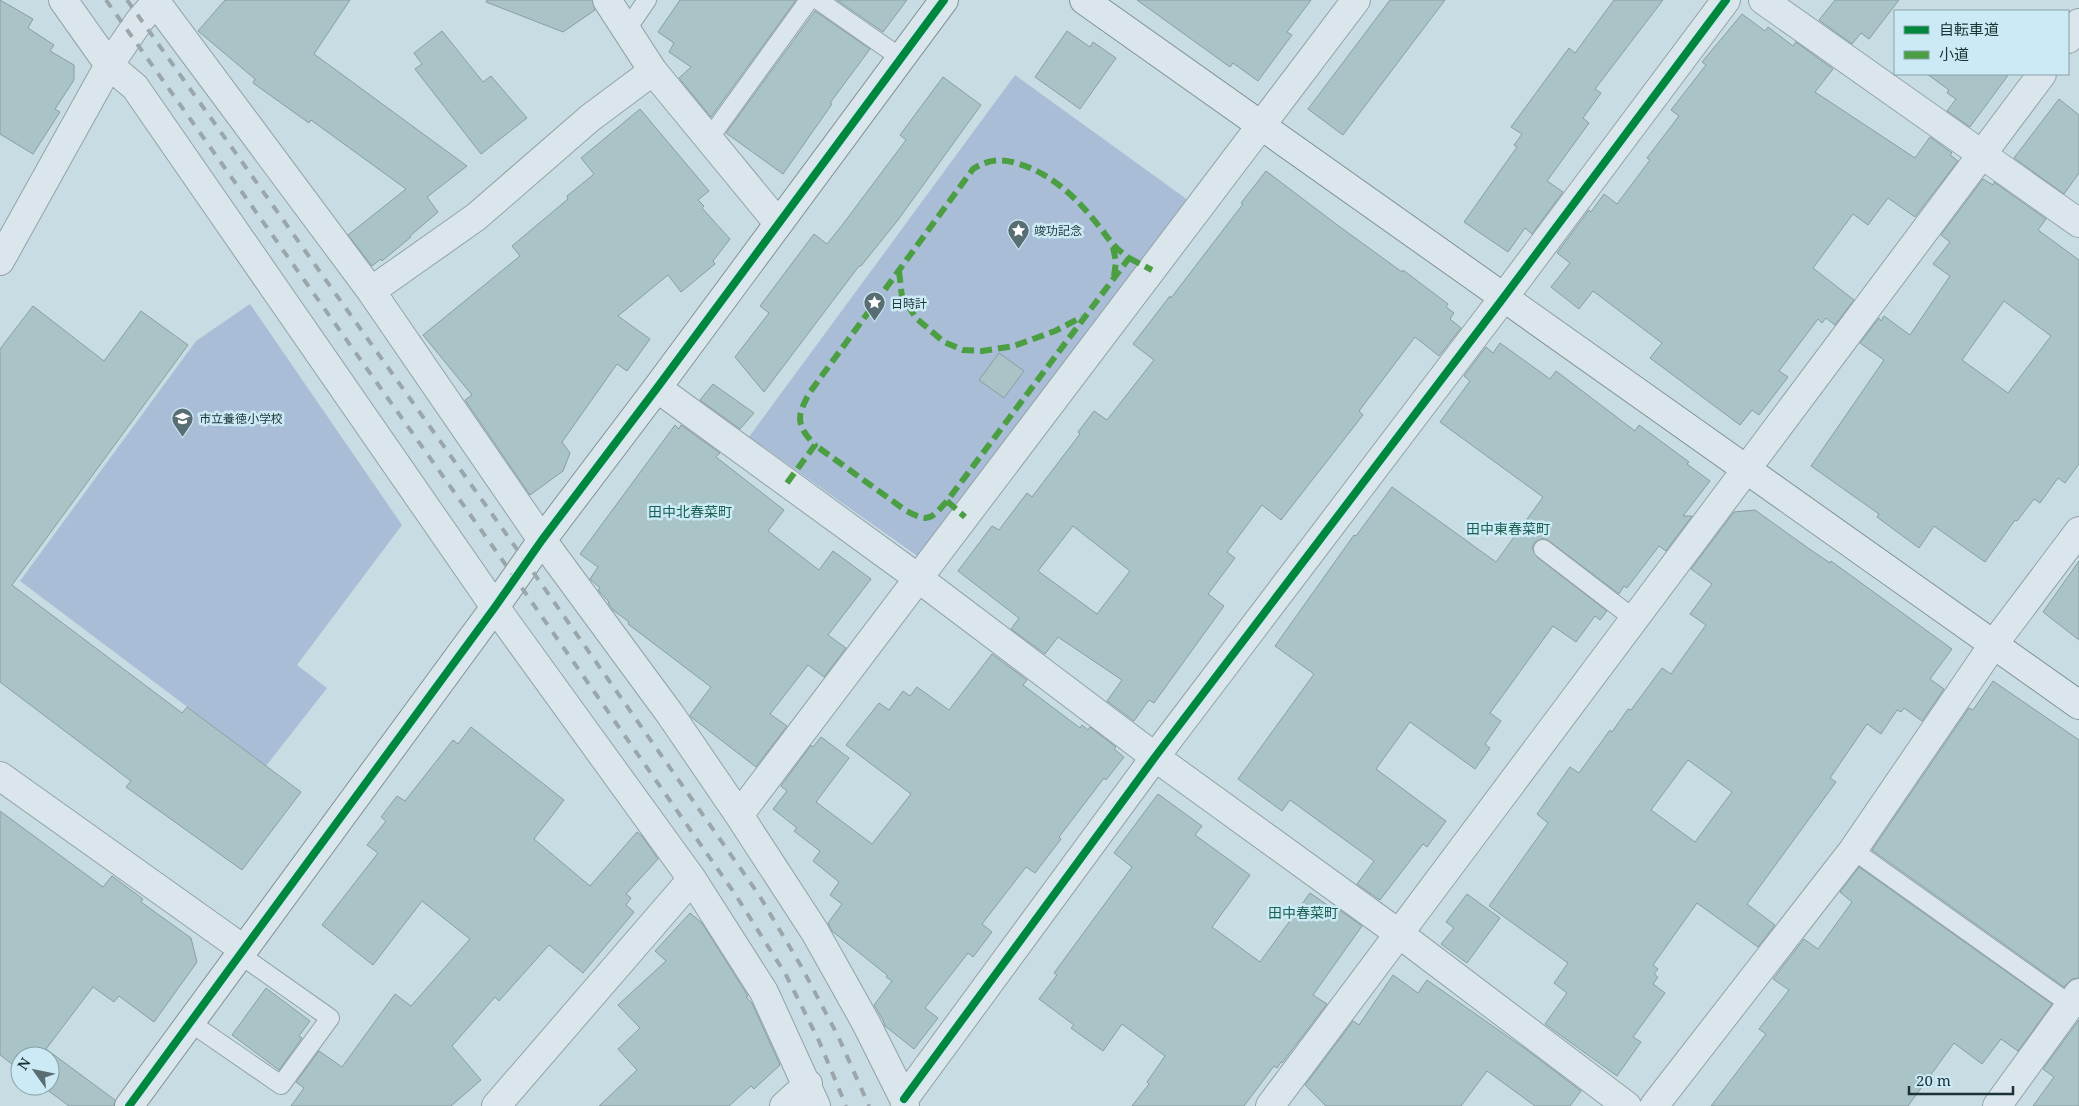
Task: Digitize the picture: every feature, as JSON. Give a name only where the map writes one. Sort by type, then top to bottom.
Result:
[{"type":"street","points":[[63,0],[109,65],[135,87],[495,607],[692,879],[764,992],[812,1095],[784,1106]]},
{"type":"street","points":[[607,0],[653,71],[778,223]]},
{"type":"street","points":[[130,1106],[542,540],[944,0]]},
{"type":"street","points":[[1084,0],[2079,705]]},
{"type":"street","points":[[740,815],[1356,0]]},
{"type":"street","points":[[0,261],[109,65],[140,20],[157,1],[371,291],[542,540],[670,714],[740,815],[815,932],[866,1023],[904,1102],[1155,757],[1504,297],[1726,0]]},
{"type":"street","points":[[1763,0],[1984,154],[2079,223]]},
{"type":"street","points":[[2069,38],[2079,23]]},
{"type":"street","points":[[371,291],[476,218],[590,118],[653,71]]},
{"type":"street","points":[[1270,1106],[1633,618],[1984,154],[2041,75]]},
{"type":"street","points":[[657,388],[918,578],[1155,757],[1398,933],[1627,1106]]},
{"type":"street","points":[[1654,1106],[1853,850],[1993,645],[2079,531]]},
{"type":"street","points":[[0,776],[241,951]]},
{"type":"street","points":[[496,1106],[692,879]]},
{"type":"street","points":[[1997,1106],[2075,999]]},
{"type":"lane","points":[[627,29],[647,0]]},
{"type":"lane","points":[[708,140],[809,0]]},
{"type":"lane","points":[[818,0],[901,58]]},
{"type":"lane","points":[[1543,549],[1633,618]]},
{"type":"lane","points":[[1853,850],[2075,999]]},
{"type":"lane","points":[[191,1023],[281,1085],[330,1018],[241,951]]},
{"type":"shaded area","points":[[1015,75],[1192,203],[923,560],[749,437]]},
{"type":"shaded area","points":[[250,304],[402,525],[297,665],[327,688],[266,766],[20,581],[196,341]]},
{"type":"building","points":[[0,0],[33,19],[28,28],[54,45],[50,51],[74,65],[74,80],[55,109],[60,112],[33,154],[0,134]]},
{"type":"building","points":[[225,0],[350,0],[314,54],[467,166],[427,197],[438,212],[382,261],[381,259],[372,266],[348,235],[406,189],[311,120],[309,123],[253,83],[255,79],[198,31]]},
{"type":"building","points":[[487,0],[592,0],[595,10],[563,32],[486,2]]},
{"type":"building","points":[[680,0],[796,0],[711,117],[679,78],[691,67],[669,52],[674,43],[658,32]]},
{"type":"building","points":[[837,0],[907,0],[883,32]]},
{"type":"building","points":[[1137,0],[1311,0],[1287,32],[1292,35],[1258,81],[1233,63],[1230,67]]},
{"type":"building","points":[[1390,0],[1445,0],[1343,135],[1308,109]]},
{"type":"building","points":[[1614,0],[1663,0],[1595,89],[1601,93],[1583,118],[1589,123],[1547,181],[1563,192],[1532,234],[1525,228],[1508,252],[1464,222],[1517,147],[1514,145],[1522,134],[1511,127],[1569,48],[1575,53]]},
{"type":"building","points":[[1835,0],[1899,0],[1869,39],[1861,33],[1852,44],[1819,20]]},
{"type":"building","points":[[815,11],[870,49],[830,103],[832,104],[783,174],[726,133]]},
{"type":"building","points":[[1742,14],[1765,31],[1768,27],[1793,46],[1796,42],[1833,69],[1815,92],[1915,158],[1930,137],[1952,153],[1950,155],[1958,161],[1915,217],[1888,198],[1868,225],[1853,214],[1813,268],[1854,300],[1835,325],[1826,318],[1822,323],[1818,319],[1779,371],[1788,377],[1759,415],[1752,410],[1740,425],[1650,358],[1662,343],[1593,291],[1579,309],[1551,287],[1570,263],[1557,253],[1589,210],[1591,212],[1604,194],[1617,204],[1650,160],[1647,158],[1679,116],[1671,110],[1706,65],[1702,62]]},
{"type":"building","points":[[442,31],[483,82],[491,76],[527,118],[481,154],[415,69],[422,64],[414,53]]},
{"type":"building","points":[[1067,31],[1090,47],[1093,42],[1116,58],[1080,109],[1035,77]]},
{"type":"building","points":[[1928,75],[2008,75],[1970,127],[1947,111],[1956,99],[1947,93],[1949,90]]},
{"type":"building","points":[[943,77],[981,105],[898,220],[861,266],[859,266],[764,392],[735,357],[769,313],[760,306],[814,234],[827,244],[843,224],[906,140],[900,135]]},
{"type":"building","points":[[2059,99],[2079,115],[2079,173],[2064,194],[2014,158]]},
{"type":"building","points":[[640,109],[709,191],[698,200],[704,206],[702,208],[730,239],[713,261],[715,264],[681,292],[668,275],[618,316],[650,339],[627,371],[617,364],[562,442],[570,453],[563,471],[530,495],[465,400],[472,395],[423,335],[520,256],[512,246],[568,199],[567,196],[594,174],[581,158]]},
{"type":"building","points":[[1266,171],[1448,304],[1446,307],[1454,313],[1450,319],[1461,328],[1439,356],[1415,337],[1359,411],[1363,415],[1281,520],[1262,505],[1227,552],[1235,558],[1208,594],[1224,606],[1154,703],[1149,700],[1134,721],[1107,701],[1122,680],[1058,637],[1045,654],[1011,629],[1019,618],[958,571],[992,526],[999,530],[1027,493],[1032,497],[1080,434],[1078,432],[1094,411],[1107,420],[1154,360],[1133,344],[1243,204],[1241,203]],"holes":[[[1073,526],[1130,571],[1097,614],[1038,571]]]},
{"type":"building","points":[[1983,179],[1993,185],[1994,182],[2046,219],[2038,230],[2079,260],[2079,464],[2065,483],[2058,478],[2040,503],[2034,499],[2017,521],[2015,520],[1985,562],[1934,526],[1919,548],[1877,517],[1879,514],[1811,466],[1884,360],[1860,343],[1879,318],[1881,321],[1884,316],[1910,335],[1950,276],[1933,264],[1950,242],[1941,235]],"holes":[[[2004,301],[2051,336],[2008,393],[1962,360]]]},
{"type":"building","points":[[33,306],[104,361],[141,311],[188,345],[12,585],[182,713],[187,707],[301,792],[242,870],[126,787],[131,781],[0,682],[0,349]]},
{"type":"building","points":[[1500,343],[1550,379],[1556,371],[1635,431],[1639,425],[1689,462],[1687,464],[1710,481],[1683,516],[1692,516],[1666,551],[1659,546],[1627,588],[1624,586],[1619,594],[1549,541],[1544,538],[1535,542],[1532,548],[1537,557],[1607,611],[1600,620],[1595,616],[1576,642],[1553,626],[1490,713],[1501,721],[1485,744],[1490,748],[1475,769],[1410,722],[1376,769],[1446,821],[1427,847],[1423,844],[1380,900],[1357,884],[1374,861],[1290,800],[1282,811],[1238,779],[1314,674],[1275,646],[1354,535],[1356,536],[1392,487],[1496,562],[1543,497],[1440,422],[1470,381],[1464,376],[1486,347],[1493,353]]},
{"type":"building","points":[[999,353],[1024,371],[1004,398],[979,380]]},
{"type":"building","points":[[713,384],[754,413],[740,429],[700,400]]},
{"type":"building","points":[[675,425],[679,429],[681,425],[720,453],[716,457],[784,510],[768,531],[819,570],[833,551],[871,579],[828,635],[846,648],[824,677],[808,665],[770,714],[787,726],[756,767],[691,717],[690,715],[711,687],[628,624],[629,622],[613,610],[609,602],[598,590],[600,588],[590,579],[598,567],[580,554]]},
{"type":"building","points":[[1755,510],[1830,563],[1831,561],[1952,649],[1930,679],[1944,689],[1922,721],[1904,708],[1901,712],[1897,710],[1881,734],[1867,724],[1830,778],[1836,782],[1747,904],[1775,925],[1758,947],[1697,903],[1653,965],[1658,969],[1654,974],[1658,977],[1653,984],[1665,993],[1633,1037],[1641,1042],[1617,1076],[1545,1024],[1567,993],[1554,983],[1568,963],[1489,906],[1548,823],[1537,814],[1570,767],[1579,773],[1610,730],[1612,732],[1628,709],[1631,710],[1662,668],[1671,674],[1706,625],[1690,614],[1712,584],[1691,569],[1734,512]],"holes":[[[1688,760],[1732,792],[1695,842],[1651,810]]]},
{"type":"building","points":[[2079,561],[2079,640],[2043,612]]},
{"type":"building","points":[[992,654],[1027,680],[1023,685],[1080,728],[1082,725],[1088,730],[1090,727],[1116,747],[1114,749],[1124,757],[1106,780],[1104,778],[1059,837],[1061,839],[1035,873],[1026,867],[982,924],[992,932],[973,957],[968,953],[925,1008],[938,1018],[914,1049],[885,1026],[874,1005],[892,981],[832,931],[828,923],[842,904],[830,895],[839,882],[813,861],[820,851],[794,831],[797,828],[773,809],[787,791],[781,786],[811,745],[813,747],[821,737],[849,758],[816,802],[872,844],[911,794],[846,745],[879,703],[889,710],[903,691],[910,696],[917,687],[949,710]]},
{"type":"building","points":[[1993,681],[2079,740],[2079,978],[2072,979],[2064,987],[1872,850],[1969,708],[1973,710]]},
{"type":"building","points":[[471,727],[564,800],[534,839],[590,886],[637,832],[642,836],[658,859],[626,894],[631,898],[626,905],[634,912],[583,973],[549,945],[499,1001],[495,997],[452,1046],[481,1080],[451,1106],[291,1106],[304,1088],[296,1082],[319,1051],[342,1067],[395,994],[411,1006],[470,939],[422,901],[373,965],[322,925],[378,853],[367,845],[386,821],[381,817],[397,796],[405,801],[453,740],[458,744]]},
{"type":"building","points":[[1158,794],[1202,826],[1195,835],[1250,875],[1212,927],[1260,962],[1310,893],[1362,926],[1313,995],[1327,1004],[1282,1063],[1277,1068],[1274,1066],[1244,1106],[1132,1106],[1149,1084],[1147,1082],[1165,1056],[1122,1024],[1103,1051],[1071,1028],[1074,1025],[1039,999],[1057,975],[1054,973],[1132,867],[1114,853]]},
{"type":"building","points":[[0,811],[103,887],[112,876],[143,899],[141,902],[191,938],[197,962],[154,1022],[119,996],[114,1002],[93,987],[48,1046],[10,1046],[10,1062],[0,1055]]},
{"type":"building","points":[[1859,867],[2052,1004],[2018,1051],[2001,1039],[1982,1064],[1954,1043],[1908,1106],[1711,1106],[1766,1034],[1759,1029],[1789,990],[1773,979],[1804,939],[1818,949],[1852,902],[1840,892]]},
{"type":"building","points":[[1467,894],[1500,918],[1467,963],[1441,944],[1454,928],[1446,922]]},
{"type":"building","points":[[690,913],[702,923],[748,996],[746,997],[752,1003],[780,1065],[754,1089],[751,1086],[729,1106],[599,1106],[637,1070],[618,1049],[640,1028],[618,1005],[666,961],[655,951]]},
{"type":"building","points":[[1393,975],[1418,993],[1427,980],[1527,1050],[1581,1091],[1570,1106],[1535,1106],[1487,1071],[1461,1106],[1326,1106],[1305,1085],[1353,1021],[1359,1025]]},
{"type":"building","points":[[266,988],[310,1021],[299,1036],[302,1038],[279,1070],[232,1035]]},
{"type":"building","points":[[2079,1020],[2079,1106],[2033,1106],[2054,1077],[2043,1069]]},
{"type":"building","points":[[60,1059],[115,1100],[114,1106],[69,1106],[56,1096],[60,1096]]},
{"type":"railway","points":[[106,0],[515,578],[735,894],[786,975],[819,1041],[846,1106]]},
{"type":"railway","points":[[127,0],[526,562],[759,895],[801,966],[838,1036],[869,1106]]},
{"type":"marked path","points":[[787,483],[815,445],[804,432],[800,420],[802,408],[810,392],[973,169],[999,160],[1029,167],[1040,173],[1072,196],[1115,246],[1129,258],[947,501],[933,516],[929,518],[919,517],[905,510],[815,445]]},
{"type":"marked path","points":[[1113,247],[1116,262],[1114,276]]},
{"type":"marked path","points":[[1129,258],[1152,270]]},
{"type":"marked path","points":[[899,271],[902,297],[916,318],[944,342],[963,350],[982,351],[1014,346],[1055,331],[1082,317]]},
{"type":"marked path","points":[[947,501],[965,517]]},
{"type":"cycle path","points":[[129,1106],[495,607],[542,540],[944,0]]},
{"type":"cycle path","points":[[904,1099],[1155,757],[1504,297],[1726,0]]},
{"type":"place","name":"竣功記念","points":[[1018,249]]},
{"type":"place","name":"日時計","points":[[875,322]]},
{"type":"place","name":"市立養徳小学校","points":[[183,437]]},
{"type":"district","name":"田中北春菜町","points":[[690,511]]},
{"type":"district","name":"田中東春菜町","points":[[1508,528]]},
{"type":"district","name":"田中春菜町","points":[[1303,912]]}]
